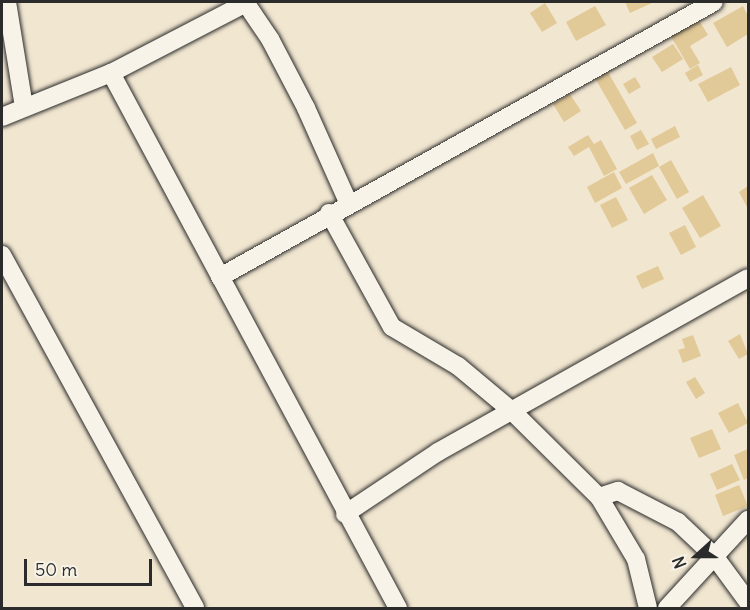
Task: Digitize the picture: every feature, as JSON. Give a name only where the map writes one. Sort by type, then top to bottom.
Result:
[{"type":"street","points":[[7,2],[24,107]]},
{"type":"street","points":[[2,117],[111,73],[247,2],[270,39],[306,108],[348,202]]},
{"type":"street","points":[[220,277],[348,202],[714,2]]},
{"type":"street","points":[[111,73],[345,514],[398,609]]},
{"type":"street","points":[[329,213],[392,327],[458,366],[512,411],[598,497],[618,524],[636,559],[648,609]]},
{"type":"street","points":[[2,255],[195,609]]},
{"type":"street","points":[[345,514],[438,452],[748,278]]},
{"type":"street","points":[[598,497],[612,490],[641,500],[678,522],[716,557],[748,602]]},
{"type":"street","points":[[667,609],[748,520]]},
{"type":"building","points":[[625,2],[654,2],[630,13]]},
{"type":"building","points":[[545,3],[557,23],[542,32],[530,13]]},
{"type":"building","points":[[595,6],[606,25],[576,41],[566,22]]},
{"type":"building","points":[[743,6],[748,16],[748,34],[727,47],[713,23]]},
{"type":"building","points":[[697,17],[708,35],[690,46],[700,63],[690,69],[669,33]]},
{"type":"building","points":[[673,44],[683,59],[662,72],[652,57]]},
{"type":"building","points":[[604,65],[637,123],[625,130],[592,73]]},
{"type":"building","points":[[698,65],[703,75],[690,82],[685,73]]},
{"type":"building","points":[[731,67],[740,85],[708,102],[698,84]]},
{"type":"building","points":[[635,77],[641,87],[629,94],[623,84]]},
{"type":"building","points":[[570,94],[581,111],[564,122],[553,104]]},
{"type":"building","points":[[675,126],[680,137],[656,149],[651,139]]},
{"type":"building","points":[[641,130],[649,144],[637,150],[630,136]]},
{"type":"building","points":[[588,135],[594,144],[601,140],[617,169],[604,176],[589,147],[574,156],[568,147]]},
{"type":"building","points":[[653,153],[659,166],[626,184],[619,172]]},
{"type":"building","points":[[671,160],[689,192],[677,199],[659,167]]},
{"type":"building","points":[[614,172],[622,188],[595,203],[587,187]]},
{"type":"building","points":[[652,175],[667,200],[644,214],[629,188]]},
{"type":"building","points":[[748,186],[748,206],[747,207],[739,192]]},
{"type":"building","points":[[703,195],[721,226],[700,238],[682,208]]},
{"type":"building","points":[[616,197],[628,220],[612,228],[600,205]]},
{"type":"building","points":[[685,225],[696,247],[681,255],[669,233]]},
{"type":"building","points":[[658,266],[664,279],[642,289],[636,276]]},
{"type":"building","points":[[740,334],[748,354],[739,359],[728,341]]},
{"type":"building","points":[[693,335],[701,356],[683,363],[678,350],[685,348],[682,339]]},
{"type":"building","points":[[695,377],[705,393],[696,399],[686,382]]},
{"type":"building","points":[[738,403],[748,423],[729,433],[718,413]]},
{"type":"building","points":[[712,429],[721,449],[699,458],[690,438]]},
{"type":"building","points":[[748,449],[748,478],[744,480],[734,455]]},
{"type":"building","points":[[732,464],[740,480],[717,490],[710,474]]},
{"type":"building","points":[[739,485],[748,506],[723,516],[715,495]]}]
